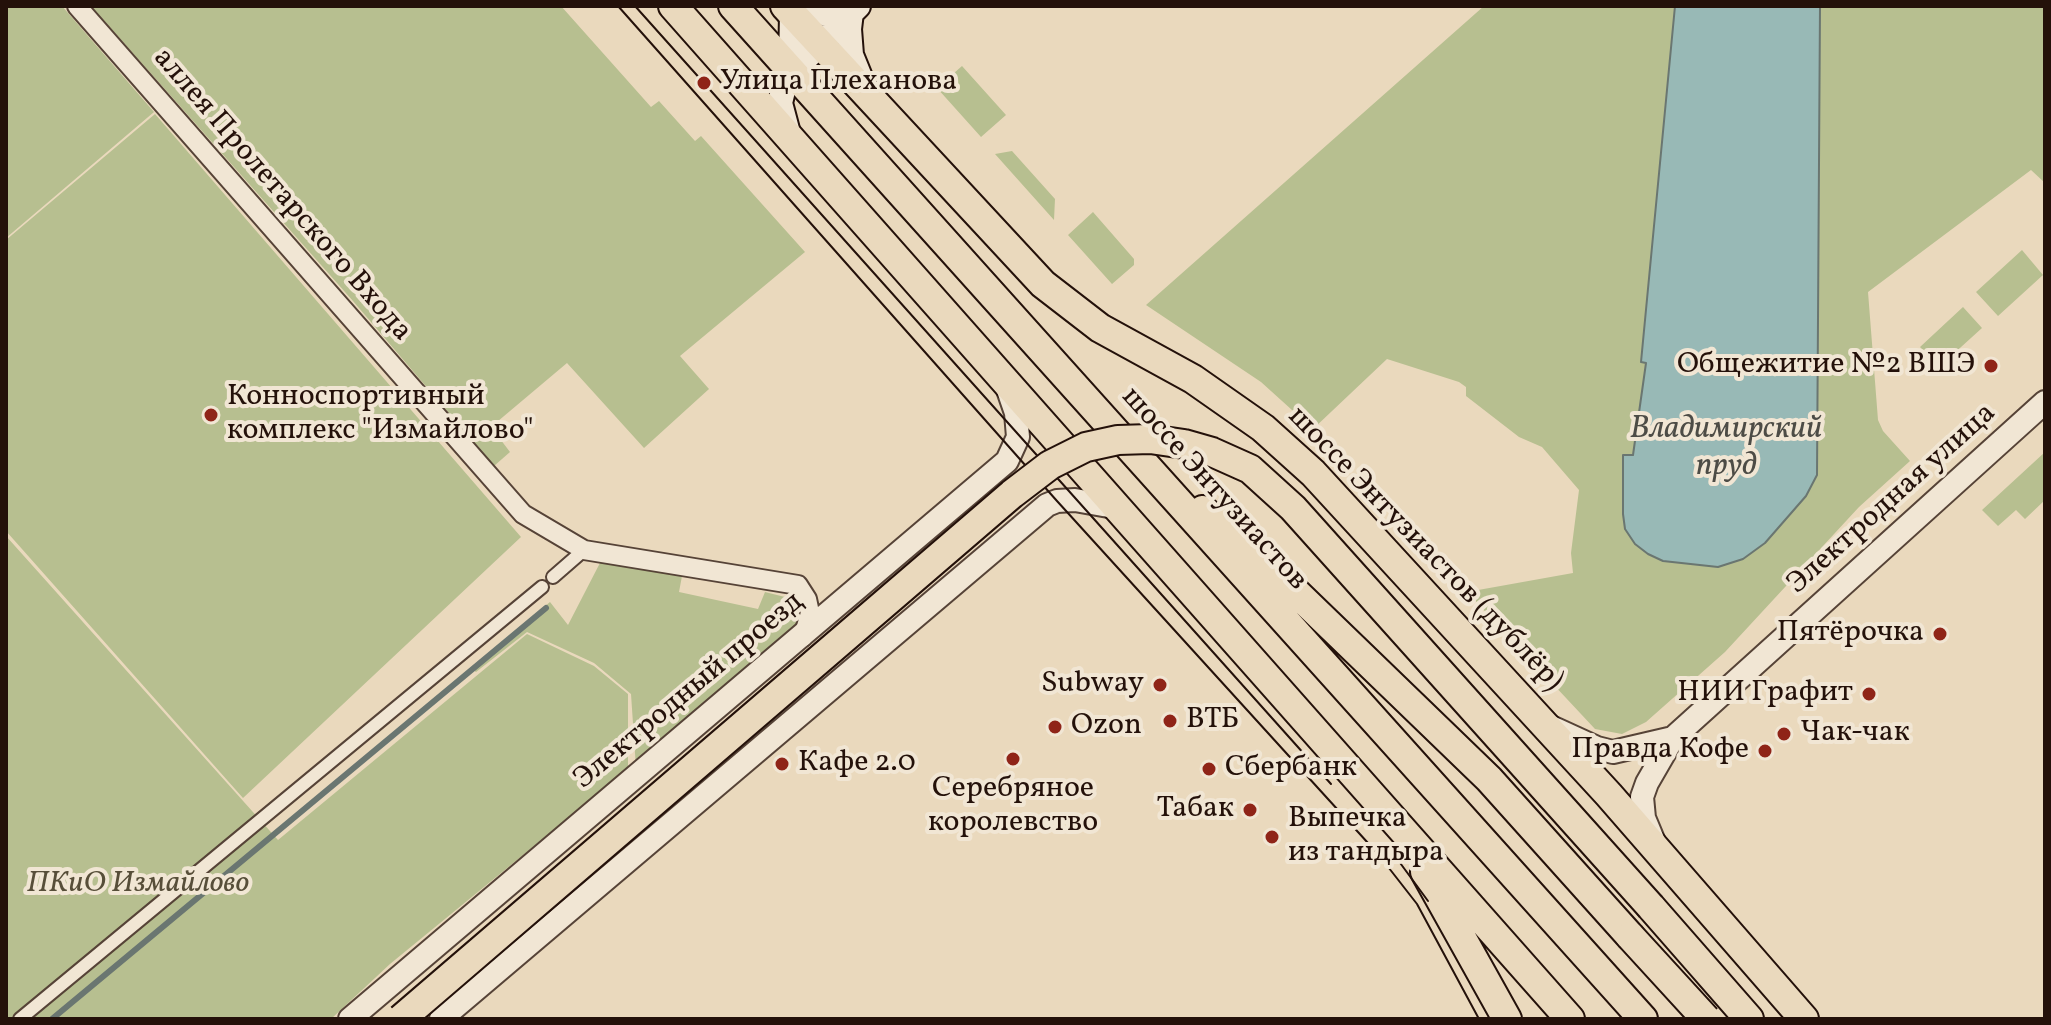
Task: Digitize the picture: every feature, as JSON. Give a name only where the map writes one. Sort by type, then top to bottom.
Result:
[{"type":"main road","points":[[673,6],[1006,386],[1570,1019]]},
{"type":"main road","name":"шоссе Энтузиастов","points":[[733,6],[1643,1019]]},
{"type":"main road","points":[[791,71],[791,8],[835,14],[855,9]]},
{"type":"main road","name":"шоссе Энтузиастов (дублёр)","points":[[791,8],[819,45],[1043,284],[1100,328],[1193,379],[1263,428],[1303,464],[1543,723],[1804,1019]]},
{"type":"main road","points":[[789,137],[780,103],[782,89],[791,71],[855,9]]},
{"type":"main road","points":[[855,9],[849,29],[851,55],[868,98]]},
{"type":"main road","points":[[401,1019],[1012,494],[1050,465],[1086,447],[1118,440],[1150,439],[1212,452],[1250,469],[1293,508],[1749,1019]]},
{"type":"main road","points":[[1134,454],[1253,551],[1489,779],[1706,1019]]},
{"type":"main road","points":[[1394,820],[1507,1019]]},
{"type":"street","name":"аллея Пролетарского Входа","points":[[77,6],[523,514],[584,550],[798,585],[807,599],[810,613],[803,637]]},
{"type":"street","name":"Электродный проезд","points":[[350,1019],[1007,461],[1018,437],[1016,413],[1006,386]]},
{"type":"street","name":"Электродная улица","points":[[1657,850],[1644,818],[1642,797],[1673,738],[2045,402]]},
{"type":"street","points":[[441,1019],[1047,505],[1075,500],[1114,507]]},
{"type":"street","points":[[553,577],[584,550]]},
{"type":"street","points":[[20,1019],[542,587]]},
{"type":"street","name":"Электродная улица","points":[[1543,723],[1597,748],[1613,752],[1673,738]]},
{"type":"street","points":[[564,839],[558,853],[558,865],[565,877],[576,884],[601,884]]},
{"type":"green space","points":[[6,6],[62,6],[154,112],[6,238]]},
{"type":"green space","points":[[91,6],[561,6],[651,107],[659,101],[695,141],[701,136],[805,252],[680,356],[709,389],[644,448],[567,363],[491,427],[510,452],[494,466],[353,301]]},
{"type":"green space","points":[[1484,6],[2045,6],[2045,183],[2031,170],[1868,292],[1878,420],[1883,431],[1910,461],[1859,507],[1725,652],[1646,722],[1622,734],[1595,729],[1467,592],[1573,573],[1571,553],[1579,490],[1542,447],[1519,437],[1466,396],[1466,387],[1459,382],[1387,359],[1313,429],[1261,382],[1146,305]]},
{"type":"green space","points":[[962,66],[1006,115],[981,137],[937,88]]},
{"type":"green space","name":"Конноспортивный комплекс \"Измайлово\"","points":[[155,114],[521,537],[243,798],[6,531],[6,240]]},
{"type":"green space","points":[[1012,151],[1055,199],[1054,220],[995,154]]},
{"type":"green space","points":[[1093,212],[1134,259],[1134,265],[1112,284],[1068,235]]},
{"type":"green space","points":[[2022,250],[2043,275],[1998,316],[1976,292]]},
{"type":"green space","points":[[1963,307],[1982,328],[1939,367],[1920,347]]},
{"type":"green space","points":[[2045,452],[2045,500],[2025,519],[2016,510],[1998,526],[1982,510]]},
{"type":"green space","name":"ПКиО Измайлово","points":[[6,536],[278,840],[527,634],[594,666],[628,694],[628,769],[390,964],[331,1019],[6,1019]]},
{"type":"green space","points":[[601,561],[682,576],[679,592],[758,609],[765,592],[793,599],[799,610],[797,626],[636,768],[631,694],[594,663],[527,632],[476,672],[470,668],[550,602],[568,625]]},
{"type":"water","name":"Владимирский пруд","points":[[1675,6],[1820,6],[1817,475],[1806,496],[1765,543],[1743,559],[1718,567],[1663,561],[1648,554],[1635,544],[1625,529],[1623,514],[1623,455],[1633,455],[1646,363],[1641,362]]},
{"type":"waterway","points":[[52,1019],[546,608]]},
{"type":"tram line","points":[[618,6],[1057,501],[1378,854],[1417,904],[1479,1019]]},
{"type":"tram line","points":[[635,6],[1331,784]]},
{"type":"tram line","points":[[1395,856],[1428,901]]},
{"type":"place","name":"Улица Плеханова","points":[[704,83]]},
{"type":"place","name":"Общежитие №2 ВШЭ","points":[[1991,366]]},
{"type":"place","name":"Конноспортивный комплекс \"Измайлово\"","points":[[211,415]]},
{"type":"place","name":"Пятёрочка","points":[[1940,634]]},
{"type":"place","name":"Subway","points":[[1160,685]]},
{"type":"place","name":"НИИ Графит","points":[[1869,694]]},
{"type":"place","name":"ВТБ","points":[[1170,721]]},
{"type":"place","name":"Ozon","points":[[1055,727]]},
{"type":"place","name":"Чак-чак","points":[[1784,734]]},
{"type":"place","name":"Правда Кофе","points":[[1765,751]]},
{"type":"place","name":"Серебряное королевство","points":[[1013,759]]},
{"type":"place","name":"Кафе 2.0","points":[[782,764]]},
{"type":"place","name":"Сбербанк","points":[[1209,769]]},
{"type":"place","name":"Табак","points":[[1250,810]]},
{"type":"place","name":"Выпечка из тандыра","points":[[1272,837]]}]
